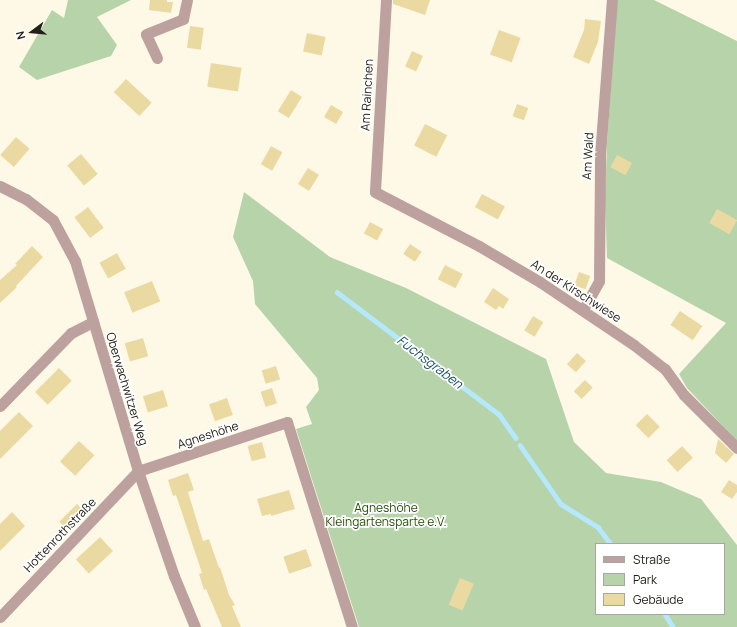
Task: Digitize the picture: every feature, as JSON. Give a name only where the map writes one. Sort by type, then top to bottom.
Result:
[{"type":"street","points":[[157,58],[146,34],[183,19],[187,0]]},
{"type":"street","name":"Am Rainchen","points":[[375,192],[386,0]]},
{"type":"street","name":"Am Wald","points":[[583,310],[599,281],[600,155],[612,0]]},
{"type":"street","name":"Oberwachwitzer Weg","points":[[0,186],[26,199],[53,220],[74,261],[138,472],[174,576],[195,627]]},
{"type":"street","name":"An der Kirschwiese","points":[[375,192],[479,246],[583,310],[634,345],[665,369],[684,395],[737,448]]},
{"type":"street","points":[[0,406],[71,333],[93,322]]},
{"type":"street","name":"Agneshöhe","points":[[138,472],[286,422],[352,627]]},
{"type":"street","name":"Hottenrothstraße","points":[[0,617],[138,472]]},
{"type":"green space","points":[[68,0],[131,0],[97,17],[117,45],[111,56],[37,80],[19,67],[52,10],[64,18]]},
{"type":"green space","points":[[617,0],[654,0],[737,41],[737,441],[687,388],[679,374],[726,323],[607,258],[605,198],[607,143]]},
{"type":"green space","name":"Agneshöhe Kleingartensparte e.V.","points":[[244,192],[330,257],[406,288],[546,359],[574,442],[606,473],[661,482],[701,499],[737,545],[737,627],[359,627],[296,429],[312,424],[306,407],[319,390],[317,378],[255,304],[253,281],[233,237]]},
{"type":"building","points":[[150,0],[167,0],[167,2],[173,2],[171,13],[149,10]]},
{"type":"building","points":[[393,0],[430,0],[425,15],[393,4]]},
{"type":"building","points":[[585,19],[601,21],[598,42],[589,64],[573,57],[584,30]]},
{"type":"building","points":[[190,26],[204,28],[201,50],[187,48]]},
{"type":"building","points":[[499,30],[521,38],[512,62],[490,54]]},
{"type":"building","points":[[307,33],[326,37],[322,56],[303,52]]},
{"type":"building","points":[[412,51],[423,56],[416,71],[405,67]]},
{"type":"building","points":[[211,63],[242,68],[238,92],[207,87]]},
{"type":"building","points":[[126,79],[152,103],[139,116],[114,92]]},
{"type":"building","points":[[291,90],[302,97],[289,118],[278,111]]},
{"type":"building","points":[[517,104],[528,108],[524,120],[513,116]]},
{"type":"building","points":[[331,105],[343,112],[336,124],[324,117]]},
{"type":"building","points":[[425,124],[447,135],[436,157],[414,145]]},
{"type":"building","points":[[16,137],[30,149],[14,167],[0,155]]},
{"type":"building","points":[[271,146],[282,152],[272,171],[261,164]]},
{"type":"building","points":[[81,154],[98,174],[84,185],[67,166]]},
{"type":"building","points":[[617,155],[632,163],[625,175],[610,167]]},
{"type":"building","points":[[308,168],[319,175],[309,191],[298,184]]},
{"type":"building","points":[[482,194],[505,206],[498,219],[475,207]]},
{"type":"building","points":[[88,207],[104,228],[90,238],[74,217]]},
{"type":"building","points":[[717,209],[737,220],[729,234],[709,223]]},
{"type":"building","points":[[370,222],[383,229],[377,241],[364,233]]},
{"type":"building","points":[[410,244],[422,252],[415,262],[403,254]]},
{"type":"building","points":[[32,246],[43,257],[16,286],[17,287],[0,303],[0,280],[17,265],[15,264]]},
{"type":"building","points":[[117,253],[126,269],[108,278],[100,263]]},
{"type":"building","points":[[445,265],[463,274],[456,288],[438,279]]},
{"type":"building","points":[[579,272],[590,276],[585,289],[574,285]]},
{"type":"building","points":[[152,281],[160,301],[132,313],[124,292]]},
{"type":"building","points":[[493,288],[509,299],[503,309],[499,306],[496,310],[484,302]]},
{"type":"building","points":[[680,311],[702,326],[693,340],[670,325]]},
{"type":"building","points":[[533,316],[543,322],[535,337],[524,331]]},
{"type":"building","points":[[143,338],[148,356],[130,362],[125,343]]},
{"type":"building","points":[[577,353],[586,361],[576,372],[567,364]]},
{"type":"building","points":[[276,366],[280,379],[266,384],[262,370]]},
{"type":"building","points":[[59,368],[72,381],[48,405],[35,392]]},
{"type":"building","points":[[585,380],[593,388],[581,399],[574,391]]},
{"type":"building","points":[[272,388],[277,403],[266,407],[261,392]]},
{"type":"building","points":[[163,390],[168,406],[148,412],[143,396]]},
{"type":"building","points":[[227,398],[233,415],[215,421],[209,404]]},
{"type":"building","points":[[19,412],[33,426],[0,459],[0,431]]},
{"type":"building","points":[[647,414],[660,427],[648,438],[636,425]]},
{"type":"building","points":[[718,439],[734,454],[726,463],[715,453]]},
{"type":"building","points":[[79,441],[94,455],[75,476],[60,461]]},
{"type":"building","points":[[262,442],[266,457],[252,461],[248,446]]},
{"type":"building","points":[[682,446],[693,458],[678,472],[667,460]]},
{"type":"building","points":[[188,473],[194,490],[188,492],[203,541],[209,539],[229,595],[235,605],[232,606],[241,627],[222,627],[206,589],[204,590],[199,574],[202,573],[176,495],[173,496],[168,480]]},
{"type":"building","points":[[729,480],[737,485],[737,492],[732,499],[721,492]]},
{"type":"building","points":[[289,490],[295,509],[271,516],[271,514],[262,516],[257,499]]},
{"type":"building","points":[[77,504],[87,514],[69,532],[59,522]]},
{"type":"building","points":[[12,512],[25,526],[0,551],[0,524]]},
{"type":"building","points":[[100,537],[113,551],[89,573],[76,560]]},
{"type":"building","points":[[306,549],[312,566],[289,574],[283,557]]},
{"type":"building","points":[[460,578],[474,584],[462,611],[449,605]]},
{"type":"waterway","name":"Fuchsgraben","points":[[337,292],[499,414],[516,438]]},
{"type":"waterway","name":"Fuchsgraben","points":[[520,445],[561,504],[598,527],[610,543]]},
{"type":"waterway","name":"Fuchsgraben","points":[[666,615],[673,627]]}]
